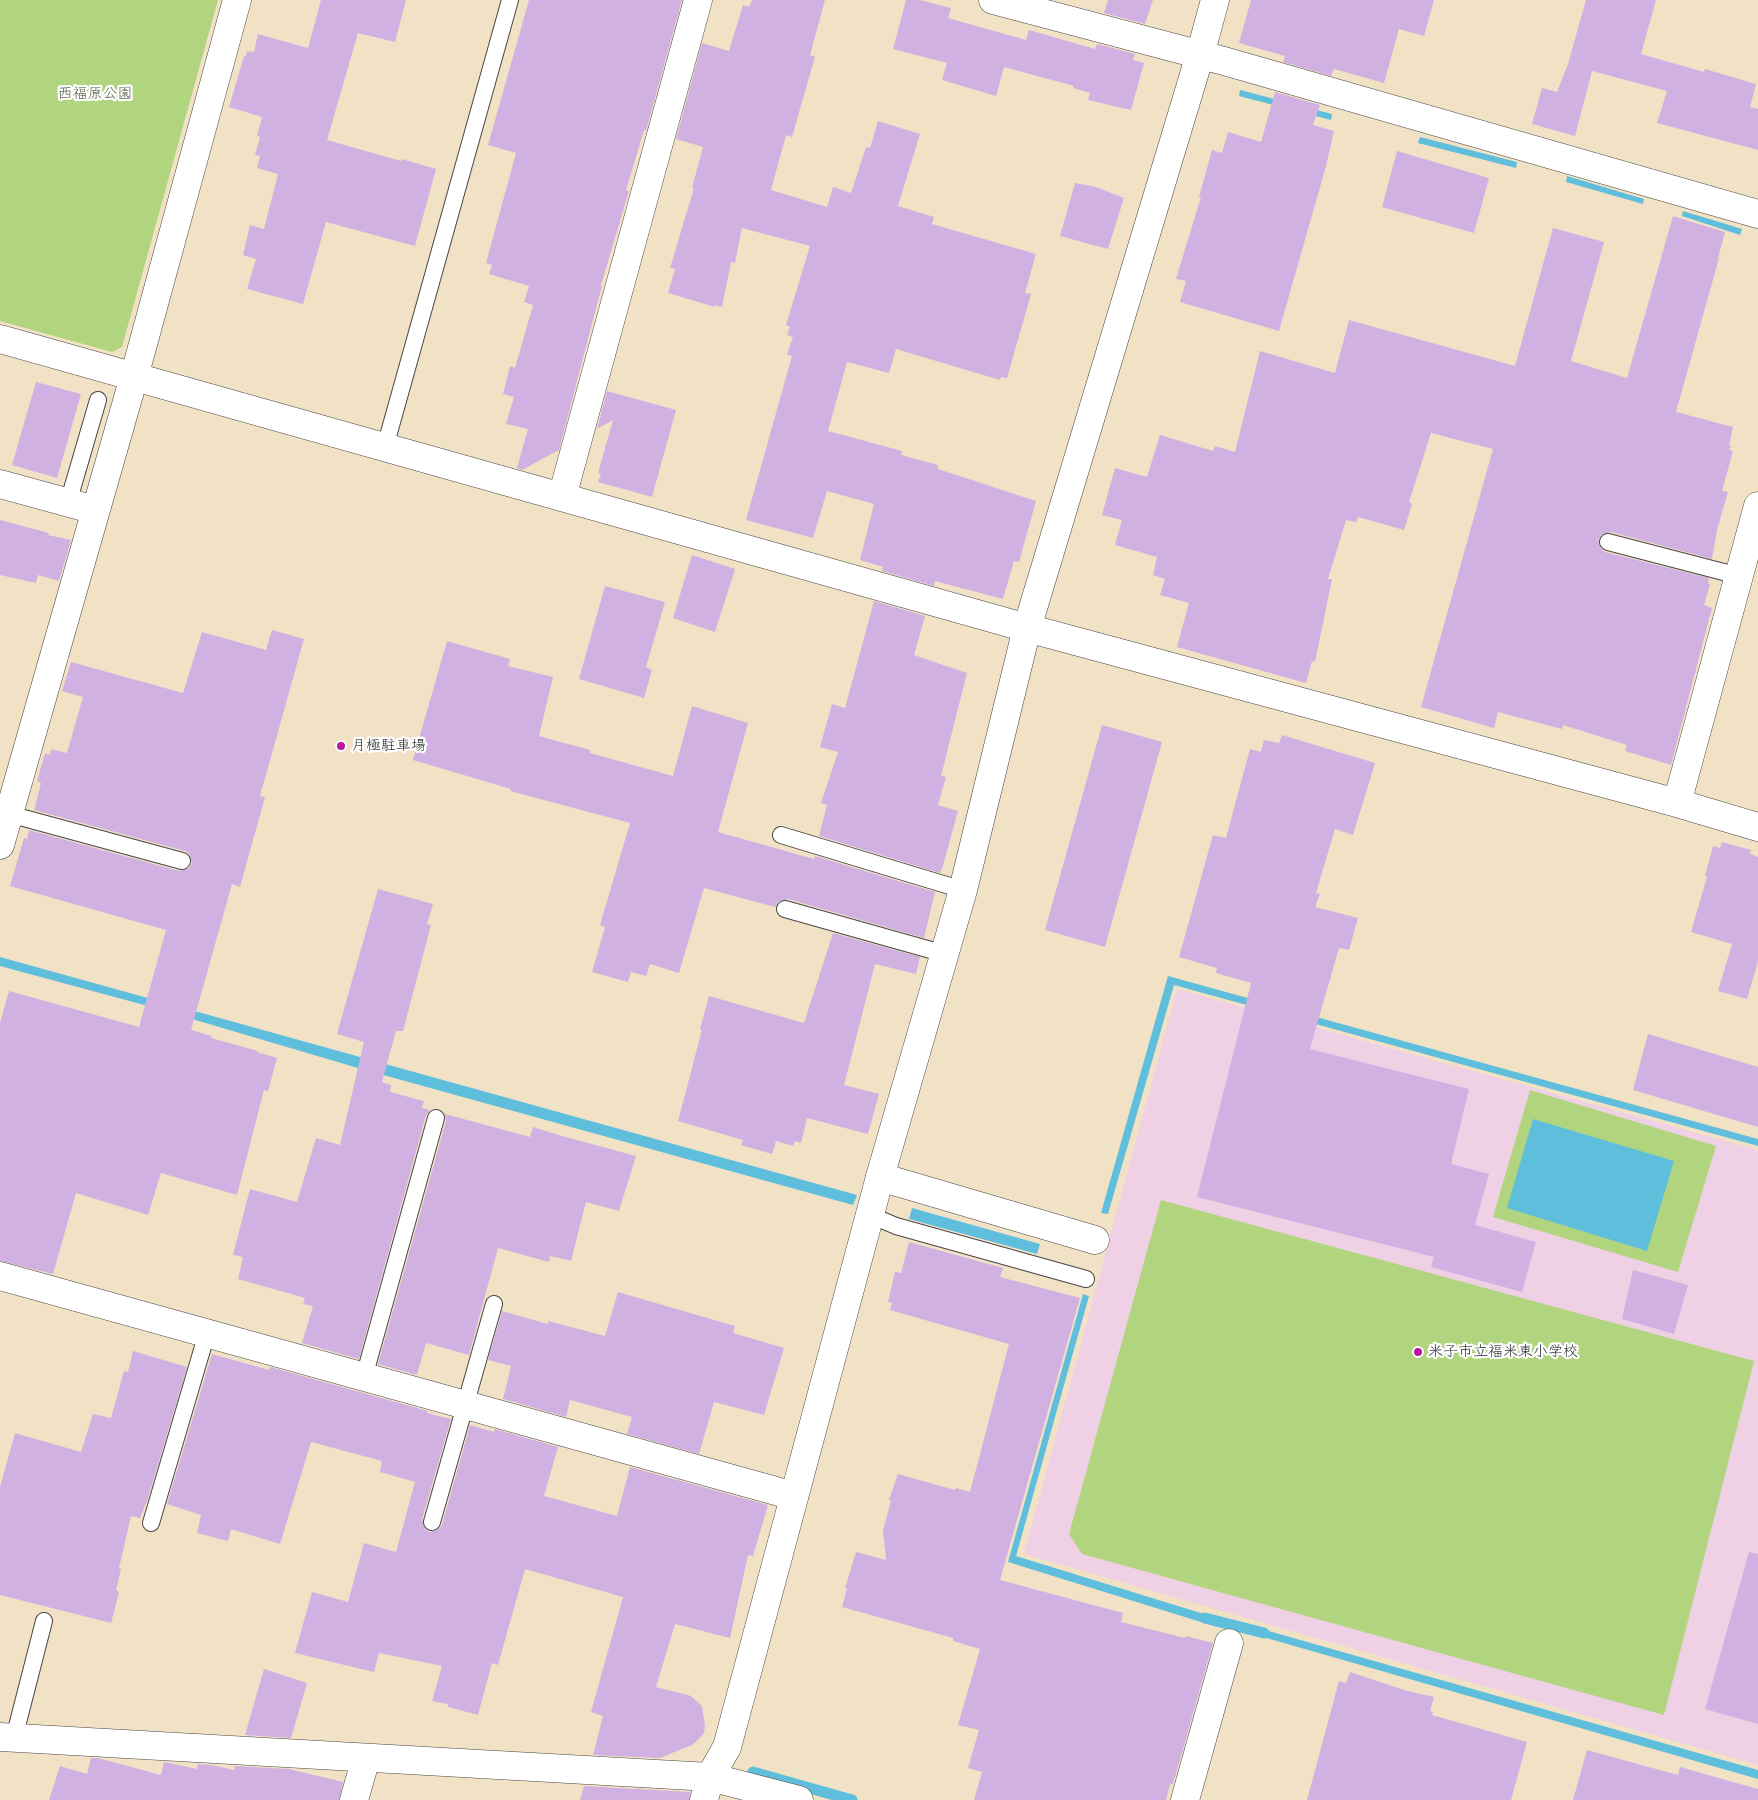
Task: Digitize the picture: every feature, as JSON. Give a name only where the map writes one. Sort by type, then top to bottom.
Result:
[{"type":"street","points":[[0,845],[134,377],[238,0]]},
{"type":"street","points":[[562,497],[698,0]]},
{"type":"street","points":[[993,0],[1200,54],[1758,214]]},
{"type":"street","points":[[707,1789],[727,1747],[880,1177],[963,890],[1027,628],[1215,0]]},
{"type":"street","points":[[0,339],[1027,628],[1677,803],[1758,827]]},
{"type":"street","points":[[0,484],[96,510]]},
{"type":"street","points":[[1677,803],[1758,506]]},
{"type":"street","points":[[880,1177],[1095,1240]]},
{"type":"street","points":[[0,1276],[794,1496]]},
{"type":"street","points":[[1186,1800],[1229,1644]]},
{"type":"street","points":[[7,1738],[366,1758],[707,1789],[799,1800]]},
{"type":"street","points":[[354,1800],[366,1758]]},
{"type":"lane","points":[[385,447],[510,0]]},
{"type":"lane","points":[[68,503],[98,400]]},
{"type":"lane","points":[[1608,542],[1739,576]]},
{"type":"lane","points":[[9,814],[182,861]]},
{"type":"lane","points":[[781,835],[963,890]]},
{"type":"lane","points":[[785,910],[945,954]]},
{"type":"lane","points":[[364,1376],[436,1118]]},
{"type":"lane","points":[[870,1215],[896,1226],[1086,1279]]},
{"type":"lane","points":[[432,1522],[494,1304]]},
{"type":"lane","points":[[151,1523],[207,1333]]},
{"type":"lane","points":[[7,1738],[44,1621]]},
{"type":"shaded area","name":"米子市立福米東小学校","points":[[1177,989],[1758,1150],[1758,1765],[1024,1554]]},
{"type":"green space","name":"西福原公園","points":[[0,0],[218,0],[122,347],[112,352],[0,321]]},
{"type":"green space","points":[[1530,1090],[1716,1146],[1678,1272],[1493,1217]]},
{"type":"green space","points":[[1161,1200],[1754,1361],[1664,1715],[1082,1554],[1069,1534]]},
{"type":"water","points":[[1240,90],[1332,114],[1331,120],[1239,96]]},
{"type":"water","points":[[1420,137],[1517,162],[1516,168],[1418,143]]},
{"type":"water","points":[[1567,176],[1644,199],[1643,204],[1566,182]]},
{"type":"water","points":[[1683,211],[1742,229],[1740,235],[1682,216]]},
{"type":"water","points":[[0,957],[857,1195],[853,1205],[358,1068],[148,1006],[0,966]]},
{"type":"water","points":[[1168,976],[1758,1139],[1758,1146],[1174,985],[1108,1214],[1101,1213]]},
{"type":"water","points":[[1533,1119],[1674,1161],[1647,1251],[1507,1208]]},
{"type":"water","points":[[912,1208],[1040,1244],[1037,1254],[909,1219]]},
{"type":"water","points":[[1083,1294],[1089,1296],[1016,1556],[1220,1619],[1217,1627],[1008,1562]]},
{"type":"water","points":[[1251,1626],[1758,1770],[1758,1779],[1249,1633]]},
{"type":"building","points":[[321,0],[406,0],[395,42],[358,33],[327,140],[436,169],[415,246],[326,222],[303,304],[247,289],[256,259],[243,255],[250,225],[264,229],[278,174],[257,168],[260,156],[255,155],[260,137],[257,136],[262,117],[229,107],[244,56],[246,56],[247,51],[254,52],[258,34],[308,48]]},
{"type":"building","points":[[529,0],[682,0],[646,131],[644,130],[626,190],[629,191],[601,285],[559,450],[522,470],[517,468],[528,429],[506,424],[514,397],[503,394],[510,366],[515,368],[533,305],[524,302],[529,286],[489,274],[492,265],[486,263],[516,153],[488,145]]},
{"type":"building","points":[[752,0],[825,0],[810,55],[815,57],[792,137],[786,135],[771,190],[827,207],[833,187],[851,193],[866,147],[870,148],[878,121],[920,134],[898,206],[934,217],[932,224],[1036,254],[1025,293],[1031,294],[1007,378],[1001,377],[1000,380],[896,349],[889,373],[847,362],[828,431],[902,451],[901,455],[938,465],[938,469],[1036,501],[1019,562],[1014,561],[1003,599],[935,581],[934,586],[882,571],[883,567],[860,560],[874,504],[827,491],[813,538],[746,520],[792,356],[787,354],[793,337],[787,335],[790,327],[786,325],[810,246],[742,228],[735,263],[731,262],[722,307],[715,305],[715,307],[668,293],[675,269],[670,268],[694,188],[692,188],[703,147],[676,139],[702,43],[729,51],[743,5],[749,7]]},
{"type":"building","points":[[906,0],[920,0],[951,8],[948,18],[1026,40],[1029,30],[1095,49],[1097,44],[1135,54],[1133,60],[1144,63],[1131,110],[1088,100],[1090,93],[1073,88],[1074,86],[1004,67],[996,96],[942,80],[947,63],[893,49]]},
{"type":"building","points":[[1108,0],[1153,0],[1145,24],[1104,13]]},
{"type":"building","points":[[1251,0],[1434,0],[1424,36],[1399,29],[1384,83],[1334,69],[1331,76],[1283,62],[1285,56],[1239,43]]},
{"type":"building","points":[[1586,0],[1656,0],[1641,54],[1704,72],[1705,69],[1756,84],[1750,107],[1758,109],[1758,150],[1657,123],[1667,91],[1592,71],[1575,136],[1532,124],[1542,88],[1557,92],[1568,64]]},
{"type":"building","points":[[1275,92],[1320,105],[1313,125],[1334,131],[1326,166],[1279,331],[1180,302],[1186,281],[1176,279],[1201,197],[1199,197],[1212,150],[1222,153],[1228,132],[1261,142]]},
{"type":"building","points":[[1397,151],[1489,178],[1474,233],[1382,207]]},
{"type":"building","points":[[1075,183],[1096,187],[1124,198],[1108,249],[1060,236]]},
{"type":"building","points":[[1673,216],[1725,232],[1676,412],[1733,427],[1729,450],[1733,451],[1722,491],[1728,492],[1717,530],[1712,559],[1611,532],[1601,535],[1598,540],[1601,549],[1605,552],[1709,578],[1708,584],[1710,584],[1704,605],[1712,608],[1671,765],[1625,751],[1627,745],[1563,725],[1562,729],[1498,712],[1494,728],[1421,707],[1493,449],[1431,433],[1409,502],[1412,504],[1404,530],[1358,517],[1356,522],[1346,520],[1328,579],[1332,579],[1315,662],[1312,661],[1306,683],[1177,647],[1189,603],[1160,595],[1165,579],[1153,575],[1157,557],[1115,545],[1122,520],[1102,515],[1115,468],[1147,477],[1160,435],[1213,451],[1215,446],[1235,452],[1260,351],[1335,373],[1349,320],[1515,366],[1553,228],[1604,242],[1571,361],[1627,378]]},
{"type":"building","points":[[36,382],[81,394],[57,478],[12,465]]},
{"type":"building","points":[[607,391],[676,410],[652,497],[598,482],[601,474],[598,473],[613,420],[597,429]]},
{"type":"building","points":[[0,520],[71,540],[59,581],[38,575],[36,583],[0,575]]},
{"type":"building","points":[[692,555],[735,569],[715,632],[673,618]]},
{"type":"building","points":[[605,586],[665,602],[646,667],[652,670],[644,698],[579,679]]},
{"type":"building","points":[[874,601],[925,616],[914,655],[967,673],[941,776],[946,777],[938,805],[958,811],[940,873],[819,836],[827,805],[821,803],[838,752],[820,747],[832,704],[845,708]]},
{"type":"building","points":[[272,630],[304,639],[260,796],[265,797],[240,887],[232,884],[191,1030],[277,1058],[268,1091],[264,1090],[237,1195],[161,1173],[148,1215],[76,1193],[53,1274],[0,1261],[0,1023],[9,991],[139,1027],[166,930],[10,886],[24,838],[27,839],[29,830],[179,871],[189,868],[192,863],[189,854],[185,851],[34,810],[41,783],[37,781],[45,753],[50,755],[51,749],[67,753],[83,697],[62,691],[71,662],[183,693],[202,632],[266,650]]},
{"type":"building","points":[[447,641],[510,659],[508,666],[553,677],[539,736],[590,750],[590,753],[673,776],[692,706],[748,723],[718,832],[814,859],[815,856],[935,892],[924,938],[788,899],[778,902],[775,907],[704,888],[679,973],[650,964],[646,976],[631,972],[628,982],[592,972],[605,927],[600,925],[630,823],[510,791],[511,789],[413,760]]},
{"type":"building","points":[[1102,725],[1162,742],[1105,947],[1045,930]]},
{"type":"building","points":[[1282,735],[1375,763],[1353,835],[1335,829],[1316,893],[1320,894],[1315,907],[1358,918],[1349,950],[1339,948],[1310,1049],[1469,1089],[1451,1164],[1489,1174],[1475,1225],[1536,1242],[1522,1292],[1431,1267],[1434,1257],[1197,1197],[1251,983],[1216,973],[1217,968],[1179,957],[1213,835],[1226,838],[1250,749],[1261,752],[1264,740],[1279,743]]},
{"type":"building","points":[[1722,842],[1751,850],[1750,854],[1758,857],[1758,962],[1747,999],[1718,991],[1732,944],[1691,932],[1707,877],[1705,876],[1713,846],[1720,848]]},
{"type":"building","points":[[378,889],[433,904],[427,924],[431,925],[403,1031],[396,1031],[382,1082],[391,1085],[390,1092],[424,1101],[422,1108],[430,1110],[426,1115],[359,1359],[302,1343],[313,1306],[303,1304],[305,1298],[238,1279],[243,1257],[233,1255],[250,1189],[297,1202],[316,1138],[340,1145],[364,1042],[337,1034]]},
{"type":"building","points":[[833,933],[920,957],[916,974],[875,964],[844,1085],[879,1094],[868,1134],[807,1118],[801,1143],[795,1141],[793,1146],[776,1141],[772,1154],[741,1145],[743,1140],[678,1121],[709,996],[804,1023]]},
{"type":"building","points":[[1648,1034],[1758,1067],[1758,1127],[1633,1090]]},
{"type":"building","points":[[445,1114],[530,1137],[533,1127],[636,1156],[619,1211],[586,1202],[571,1261],[550,1256],[549,1262],[498,1248],[469,1355],[426,1343],[417,1375],[378,1364],[446,1121]]},
{"type":"building","points":[[909,1242],[1003,1268],[1000,1277],[1080,1298],[1000,1580],[1123,1613],[1121,1622],[1213,1643],[1173,1784],[1170,1784],[1166,1800],[974,1800],[982,1772],[968,1768],[979,1730],[958,1725],[980,1649],[953,1641],[953,1638],[842,1607],[847,1589],[845,1588],[856,1552],[886,1560],[883,1530],[891,1501],[889,1500],[898,1474],[955,1490],[956,1488],[970,1492],[1009,1344],[890,1310],[892,1303],[888,1302],[895,1272],[901,1273]]},
{"type":"building","points":[[1633,1270],[1688,1285],[1674,1334],[1622,1319]]},
{"type":"building","points":[[618,1292],[735,1326],[733,1333],[784,1348],[764,1415],[714,1402],[699,1454],[627,1434],[632,1417],[570,1400],[566,1417],[503,1399],[511,1366],[488,1360],[502,1311],[548,1324],[548,1321],[605,1336]]},
{"type":"building","points":[[133,1351],[187,1367],[148,1498],[140,1518],[131,1516],[119,1568],[121,1569],[116,1590],[119,1592],[111,1623],[0,1595],[0,1487],[15,1433],[81,1452],[93,1414],[111,1418],[124,1371],[128,1372]]},
{"type":"building","points":[[212,1354],[269,1370],[270,1367],[451,1419],[422,1519],[425,1529],[430,1532],[439,1529],[442,1525],[470,1425],[494,1432],[495,1429],[558,1447],[544,1496],[617,1516],[630,1467],[768,1505],[753,1556],[748,1555],[730,1638],[675,1624],[656,1687],[691,1696],[702,1706],[705,1725],[704,1733],[692,1745],[660,1758],[593,1755],[603,1716],[591,1712],[623,1597],[525,1569],[498,1665],[492,1663],[478,1715],[448,1707],[448,1704],[432,1701],[442,1666],[379,1653],[374,1672],[295,1653],[312,1592],[348,1602],[364,1543],[396,1552],[415,1482],[380,1472],[382,1461],[311,1442],[280,1544],[231,1529],[228,1541],[197,1533],[201,1515],[167,1504]]},
{"type":"building","points":[[1749,1552],[1758,1554],[1758,1724],[1705,1709]]},
{"type":"building","points":[[264,1669],[307,1683],[291,1738],[245,1735]]},
{"type":"building","points":[[1350,1672],[1404,1690],[1434,1697],[1430,1711],[1433,1712],[1432,1715],[1527,1742],[1511,1800],[1307,1800],[1339,1681],[1346,1683]]},
{"type":"building","points":[[1587,1750],[1678,1775],[1680,1767],[1758,1789],[1758,1800],[1573,1800]]},
{"type":"building","points":[[91,1758],[98,1758],[161,1775],[164,1762],[197,1769],[198,1764],[234,1770],[235,1766],[289,1769],[343,1782],[339,1800],[49,1800],[60,1766],[87,1774]]},
{"type":"building","points":[[584,1786],[690,1792],[689,1800],[580,1800]]},
{"type":"waterway","points":[[1205,1618],[1264,1633]]},
{"type":"waterway","points":[[753,1772],[852,1800]]},
{"type":"place","name":"月極駐車場","points":[[341,746]]},
{"type":"place","name":"米子市立福米東小学校","points":[[1418,1352]]}]
